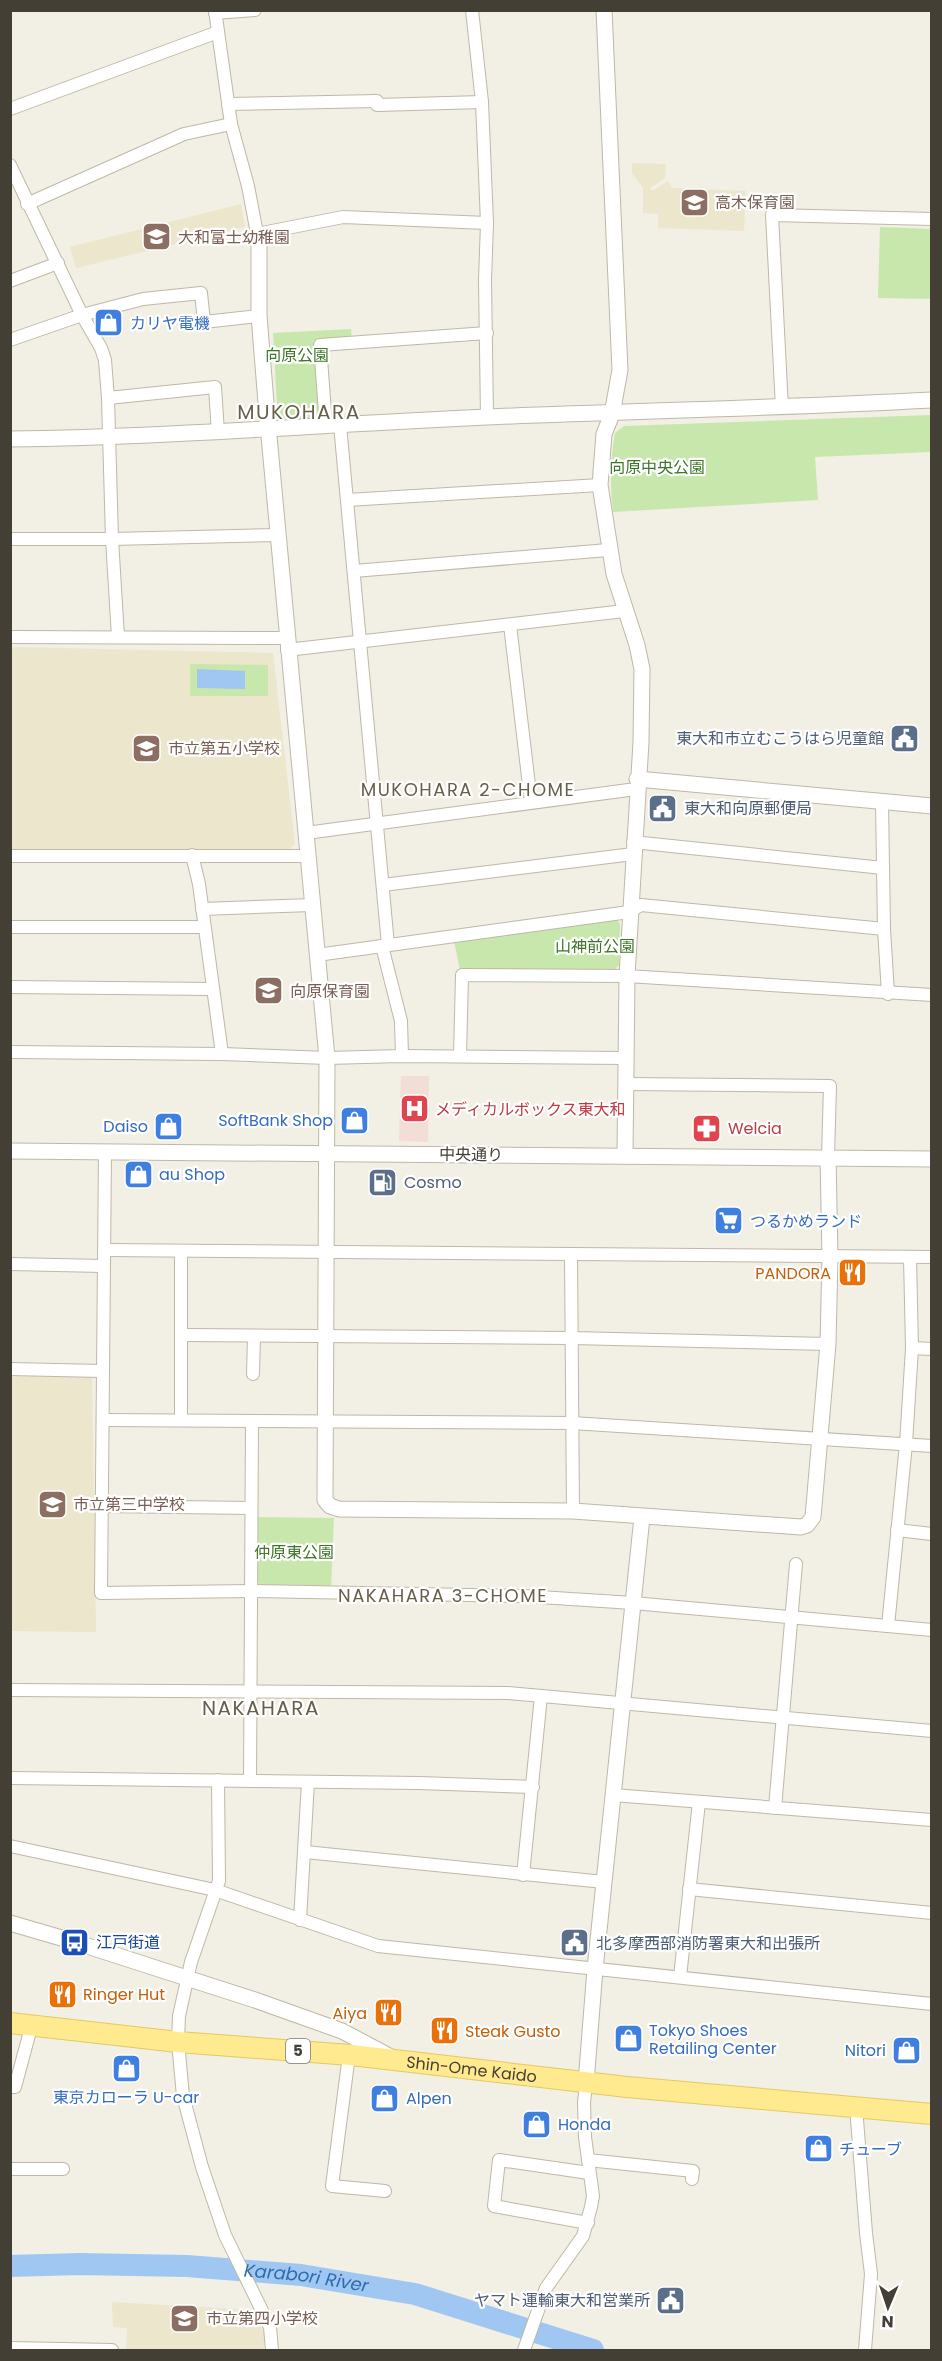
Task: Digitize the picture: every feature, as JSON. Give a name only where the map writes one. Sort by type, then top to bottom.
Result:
[{"type":"main road","name":"Shin-Ome Kaido","points":[[10,2023],[178,2042],[349,2055],[586,2083],[932,2114]]},
{"type":"street","points":[[255,10],[215,12],[231,124],[248,186],[258,239],[259,316],[268,430],[327,1058],[324,1494],[330,1506],[339,1509],[573,1511],[642,1518],[801,1527],[807,1525],[813,1517],[828,1344],[830,1086],[626,1084]]},
{"type":"street","points":[[472,10],[482,102],[487,223],[485,280],[487,417]]},
{"type":"street","points":[[604,10],[620,326],[620,370],[612,414],[604,434],[600,484],[609,550],[624,611],[637,645],[642,669],[641,742],[629,912],[626,1156]]},
{"type":"street","points":[[10,109],[218,32]]},
{"type":"street","points":[[228,104],[482,102]]},
{"type":"street","points":[[27,204],[184,134],[231,124]]},
{"type":"street","points":[[10,165],[105,360],[118,637]]},
{"type":"street","points":[[782,408],[772,215],[932,219]]},
{"type":"street","points":[[258,239],[344,217],[487,223]]},
{"type":"street","points":[[10,281],[58,263]]},
{"type":"street","points":[[10,340],[82,315],[143,299],[201,293],[204,322],[259,316]]},
{"type":"street","points":[[402,1056],[401,1021],[385,945],[383,885],[347,500],[320,345],[486,333]]},
{"type":"street","points":[[108,398],[215,387],[218,433]]},
{"type":"street","points":[[10,439],[108,438],[487,417],[931,401]]},
{"type":"street","points":[[347,500],[600,484]]},
{"type":"street","points":[[10,539],[278,535]]},
{"type":"street","points":[[354,571],[609,550]]},
{"type":"street","points":[[10,637],[118,637],[287,644],[360,643],[624,611]]},
{"type":"street","points":[[510,625],[531,802]]},
{"type":"street","points":[[306,833],[377,825],[637,784],[932,806]]},
{"type":"street","points":[[882,802],[884,929],[888,994]]},
{"type":"street","points":[[383,885],[633,848],[883,868]]},
{"type":"street","points":[[192,855],[202,909],[222,1054]]},
{"type":"street","points":[[10,856],[308,856]]},
{"type":"street","points":[[202,909],[312,905]]},
{"type":"street","points":[[317,955],[629,912],[641,905],[884,929]]},
{"type":"street","points":[[10,927],[204,927]]},
{"type":"street","points":[[460,1056],[462,975],[627,976],[932,995]]},
{"type":"street","points":[[10,987],[213,989]]},
{"type":"street","points":[[10,1052],[222,1054],[327,1058],[460,1056],[626,1058]]},
{"type":"street","name":"中央通り","points":[[10,1151],[932,1159]]},
{"type":"street","points":[[105,1152],[101,1593],[250,1591],[524,1596],[633,1603],[932,1630]]},
{"type":"street","points":[[104,1250],[932,1257]]},
{"type":"street","points":[[181,1251],[181,1420]]},
{"type":"street","points":[[571,1254],[573,1511]]},
{"type":"street","points":[[888,1626],[906,1444],[912,1348],[910,1257]]},
{"type":"street","points":[[10,1264],[103,1266]]},
{"type":"street","points":[[181,1335],[571,1338],[828,1344]]},
{"type":"street","points":[[253,1374],[254,1336]]},
{"type":"street","points":[[912,1348],[932,1349]]},
{"type":"street","points":[[10,1369],[102,1371]]},
{"type":"street","points":[[103,1420],[572,1423],[820,1437],[932,1446]]},
{"type":"street","points":[[250,1780],[252,1421]]},
{"type":"street","points":[[101,1506],[251,1508]]},
{"type":"street","points":[[524,2350],[546,2288],[583,2236],[593,2196],[588,2166],[584,2103],[595,1969],[642,1518]]},
{"type":"street","points":[[897,1530],[932,1534]]},
{"type":"street","points":[[775,1808],[796,1564]]},
{"type":"street","points":[[10,1690],[508,1693],[932,1731]]},
{"type":"street","points":[[523,1875],[541,1696]]},
{"type":"street","points":[[10,1778],[250,1780],[533,1787]]},
{"type":"street","points":[[218,1780],[219,1881],[191,1962],[179,2016],[178,2042],[183,2096],[202,2166],[231,2248],[270,2327],[272,2350]]},
{"type":"street","points":[[300,1920],[308,1782]]},
{"type":"street","points":[[613,1795],[932,1820]]},
{"type":"street","points":[[680,1977],[699,1802]]},
{"type":"street","points":[[10,1846],[215,1890],[378,1946],[932,2004]]},
{"type":"street","points":[[305,1852],[604,1882]]},
{"type":"street","points":[[689,1889],[932,1913]]},
{"type":"street","points":[[10,1923],[188,1979],[342,2031],[396,2060]]},
{"type":"street","points":[[10,2087],[15,2087],[32,2024]]},
{"type":"street","points":[[349,2055],[332,2186],[385,2191]]},
{"type":"street","points":[[856,2107],[871,2274],[865,2350]]},
{"type":"street","points":[[588,2223],[494,2206],[499,2160],[651,2172],[693,2171],[692,2179]]},
{"type":"street","points":[[10,2169],[63,2169]]},
{"type":"street","points":[[10,2348],[112,2350]]},
{"type":"shaded area","name":"高木保育園","points":[[632,163],[666,164],[665,178],[650,188],[652,191],[668,181],[672,188],[746,191],[744,231],[658,228],[658,214],[643,213],[643,188],[632,173]]},
{"type":"shaded area","name":"大和富士幼稚園","points":[[241,204],[245,227],[76,268],[70,247]]},
{"type":"shaded area","name":"市立第五小学校","points":[[11,647],[273,653],[295,844],[288,850],[11,851]]},
{"type":"shaded area","name":"メディカルボックス東大和","points":[[401,1076],[429,1076],[428,1142],[399,1141]]},
{"type":"shaded area","name":"市立第三中学校","points":[[11,1376],[92,1376],[96,1632],[11,1631]]},
{"type":"shaded area","name":"市立第四小学校","points":[[112,2302],[253,2310],[265,2335],[264,2350],[126,2350],[127,2328],[113,2327]]},
{"type":"green space","points":[[880,227],[931,229],[931,299],[878,298]]},
{"type":"green space","name":"向原公園","points":[[351,329],[352,341],[319,344],[322,421],[278,424],[273,333]]},
{"type":"green space","name":"向原中央公園","points":[[931,415],[931,452],[815,457],[818,500],[613,512],[611,472],[613,443],[615,433],[624,426]]},
{"type":"green space","points":[[190,664],[268,665],[268,696],[190,696]]},
{"type":"green space","name":"山神前公園","points":[[617,920],[620,924],[619,965],[613,971],[460,970],[454,941]]},
{"type":"green space","name":"仲原東公園","points":[[256,1517],[334,1518],[331,1586],[263,1587],[255,1580]]},
{"type":"water","points":[[197,669],[245,671],[245,689],[197,688]]},
{"type":"waterway","name":"Karabori River","points":[[10,2266],[80,2264],[187,2266],[301,2275],[415,2294],[593,2350]]},
{"type":"place","name":"高木保育園","points":[[694,202]]},
{"type":"place","name":"大和富士幼稚園","points":[[157,237]]},
{"type":"place","name":"カリヤ電機","points":[[109,323]]},
{"type":"place","name":"東大和市立むこうはら児童館","points":[[905,738]]},
{"type":"place","name":"市立第五小学校","points":[[147,748]]},
{"type":"place","name":"東大和向原郵便局","points":[[663,808]]},
{"type":"place","name":"向原保育園","points":[[269,991]]},
{"type":"place","name":"メディカルボックス東大和","points":[[414,1109]]},
{"type":"place","name":"SoftBank Shop","points":[[354,1120]]},
{"type":"place","name":"Daiso","points":[[169,1126]]},
{"type":"place","name":"Welcia","points":[[707,1128]]},
{"type":"place","name":"au Shop","points":[[138,1174]]},
{"type":"place","name":"Cosmo","points":[[383,1182]]},
{"type":"place","name":"つるかめランド","points":[[729,1221]]},
{"type":"place","name":"PANDORA","points":[[852,1273]]},
{"type":"place","name":"市立第三中学校","points":[[52,1504]]},
{"type":"place","name":"江戸街道","points":[[75,1942]]},
{"type":"place","name":"北多摩西部消防署東大和出張所","points":[[575,1943]]},
{"type":"place","name":"Ringer Hut","points":[[62,1994]]},
{"type":"place","name":"Aiya","points":[[388,2013]]},
{"type":"place","name":"Steak Gusto","points":[[444,2031]]},
{"type":"place","name":"Tokyo Shoes Retailing Center","points":[[628,2039]]},
{"type":"place","name":"Nitori","points":[[907,2050]]},
{"type":"place","name":"東京カローラ U-car","points":[[126,2069]]},
{"type":"place","name":"Alpen","points":[[385,2098]]},
{"type":"place","name":"Honda","points":[[537,2124]]},
{"type":"place","name":"チューブ","points":[[818,2149]]},
{"type":"place","name":"ヤマト運輸東大和営業所","points":[[671,2300]]},
{"type":"place","name":"市立第四小学校","points":[[185,2318]]},
{"type":"district","name":"MUKOHARA","points":[[299,412]]},
{"type":"district","name":"MUKOHARA 2-CHOME","points":[[468,790]]},
{"type":"district","name":"NAKAHARA 3-CHOME","points":[[443,1596]]},
{"type":"district","name":"NAKAHARA","points":[[261,1708]]}]
